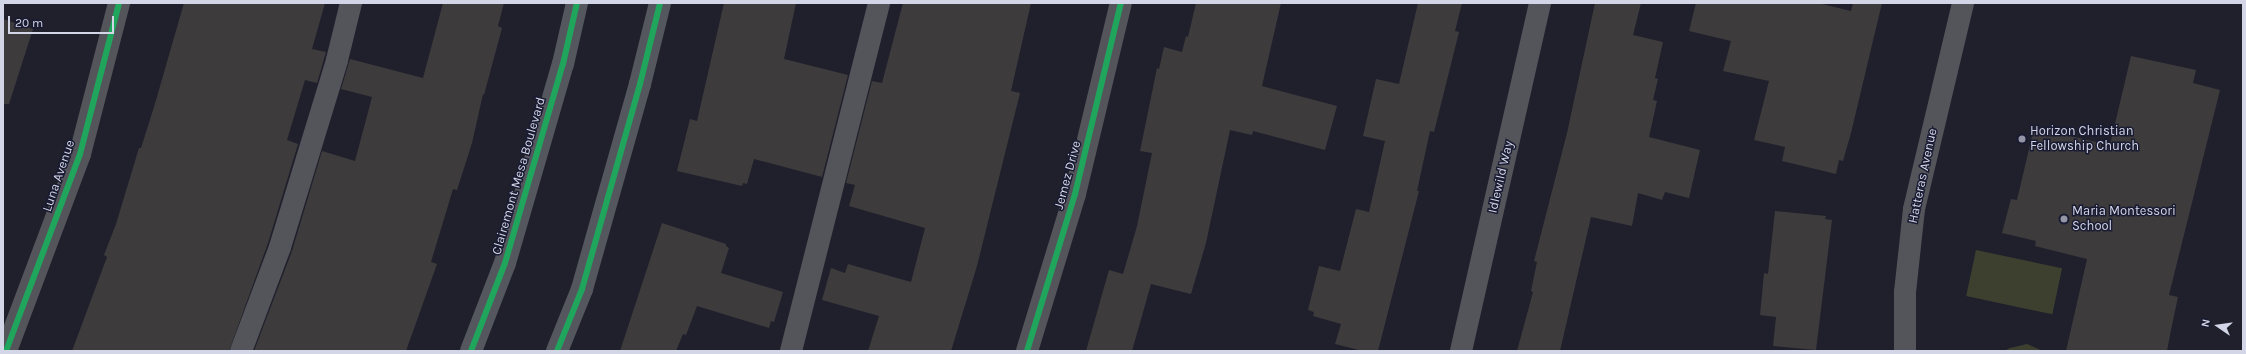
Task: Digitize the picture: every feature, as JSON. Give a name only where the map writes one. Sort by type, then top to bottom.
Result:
[{"type":"main road","name":"Clairemont Mesa Boulevard","points":[[471,351],[505,263],[563,64],[577,3]]},
{"type":"main road","points":[[557,351],[582,289],[640,84],[660,3]]},
{"type":"street","name":"Luna Avenue","points":[[6,351],[80,154],[119,3]]},
{"type":"street","points":[[241,351],[280,247],[337,60],[351,3]]},
{"type":"street","points":[[790,351],[879,3]]},
{"type":"street","name":"Jemez Drive","points":[[1027,351],[1075,194],[1121,3]]},
{"type":"street","name":"Idlewild Way","points":[[1461,351],[1540,3]]},
{"type":"street","name":"Hatteras Avenue","points":[[1905,351],[1904,292],[1914,209],[1963,3]]},
{"type":"green space","points":[[1976,250],[2062,268],[2052,314],[1966,296]]},
{"type":"green space","points":[[2027,344],[2043,351],[2004,351],[2010,348]]},
{"type":"building","points":[[184,3],[325,3],[312,49],[326,52],[317,83],[305,80],[287,140],[298,144],[268,243],[229,351],[72,351],[107,257],[104,255],[116,224],[139,148],[141,148]]},
{"type":"building","points":[[443,3],[504,3],[498,26],[502,28],[484,95],[483,94],[472,143],[457,190],[453,189],[431,262],[437,264],[406,351],[254,351],[292,251],[322,151],[355,161],[372,97],[341,89],[350,59],[423,78]]},
{"type":"building","points":[[724,3],[796,3],[784,59],[848,75],[822,177],[754,159],[747,184],[743,183],[742,186],[677,171],[690,119],[697,121]]},
{"type":"building","points":[[903,3],[1031,3],[1011,91],[1020,93],[977,266],[951,351],[868,351],[879,316],[822,300],[831,268],[845,273],[848,264],[911,282],[925,228],[849,206],[855,185],[846,183],[872,81],[882,83]]},
{"type":"building","points":[[1196,3],[1281,3],[1262,86],[1337,106],[1325,150],[1253,131],[1252,135],[1230,130],[1206,243],[1191,294],[1151,284],[1132,351],[1086,351],[1109,270],[1123,274],[1137,226],[1152,153],[1140,151],[1157,68],[1159,69],[1164,47],[1182,52],[1186,36],[1188,37]]},
{"type":"building","points":[[1418,3],[1462,3],[1455,31],[1459,32],[1434,132],[1430,131],[1417,191],[1419,191],[1378,351],[1363,351],[1335,344],[1341,324],[1313,316],[1314,312],[1308,310],[1319,266],[1340,271],[1356,209],[1369,212],[1385,141],[1363,136],[1376,79],[1399,84]]},
{"type":"building","points":[[1595,3],[1641,3],[1633,35],[1663,42],[1655,78],[1658,79],[1653,100],[1657,101],[1649,137],[1700,150],[1689,198],[1665,192],[1662,200],[1638,193],[1632,226],[1591,217],[1560,351],[1517,351],[1533,292],[1531,291],[1537,262],[1534,261],[1567,133]]},
{"type":"building","points":[[1696,3],[1818,3],[1851,11],[1853,3],[1882,3],[1851,133],[1843,161],[1839,160],[1836,174],[1782,161],[1785,147],[1754,140],[1769,81],[1723,71],[1731,41],[1689,31]]},
{"type":"building","points":[[3,19],[33,29],[9,104],[3,104]]},
{"type":"building","points":[[2131,56],[2196,70],[2193,83],[2220,90],[2169,295],[2178,297],[2167,351],[2066,351],[2087,259],[2035,246],[2036,241],[2002,233],[2011,199],[2017,200],[2034,128],[2110,145]]},
{"type":"building","points":[[1775,211],[1826,216],[1825,219],[1832,220],[1816,350],[1773,346],[1776,317],[1760,315],[1764,273],[1768,274]]},
{"type":"building","points":[[662,223],[726,244],[729,248],[721,273],[783,292],[774,322],[771,321],[769,328],[697,306],[686,335],[683,334],[676,351],[620,351]]},
{"type":"cycle path","points":[[6,351],[80,154],[119,3]]},
{"type":"cycle path","points":[[471,351],[505,263],[563,64],[577,3]]},
{"type":"cycle path","points":[[557,351],[582,289],[640,84],[660,3]]},
{"type":"cycle path","points":[[1027,351],[1075,194],[1121,3]]},
{"type":"place","name":"Horizon Christian Fellowship Church","points":[[2022,139]]},
{"type":"place","name":"Maria Montessori School","points":[[2064,219]]}]
